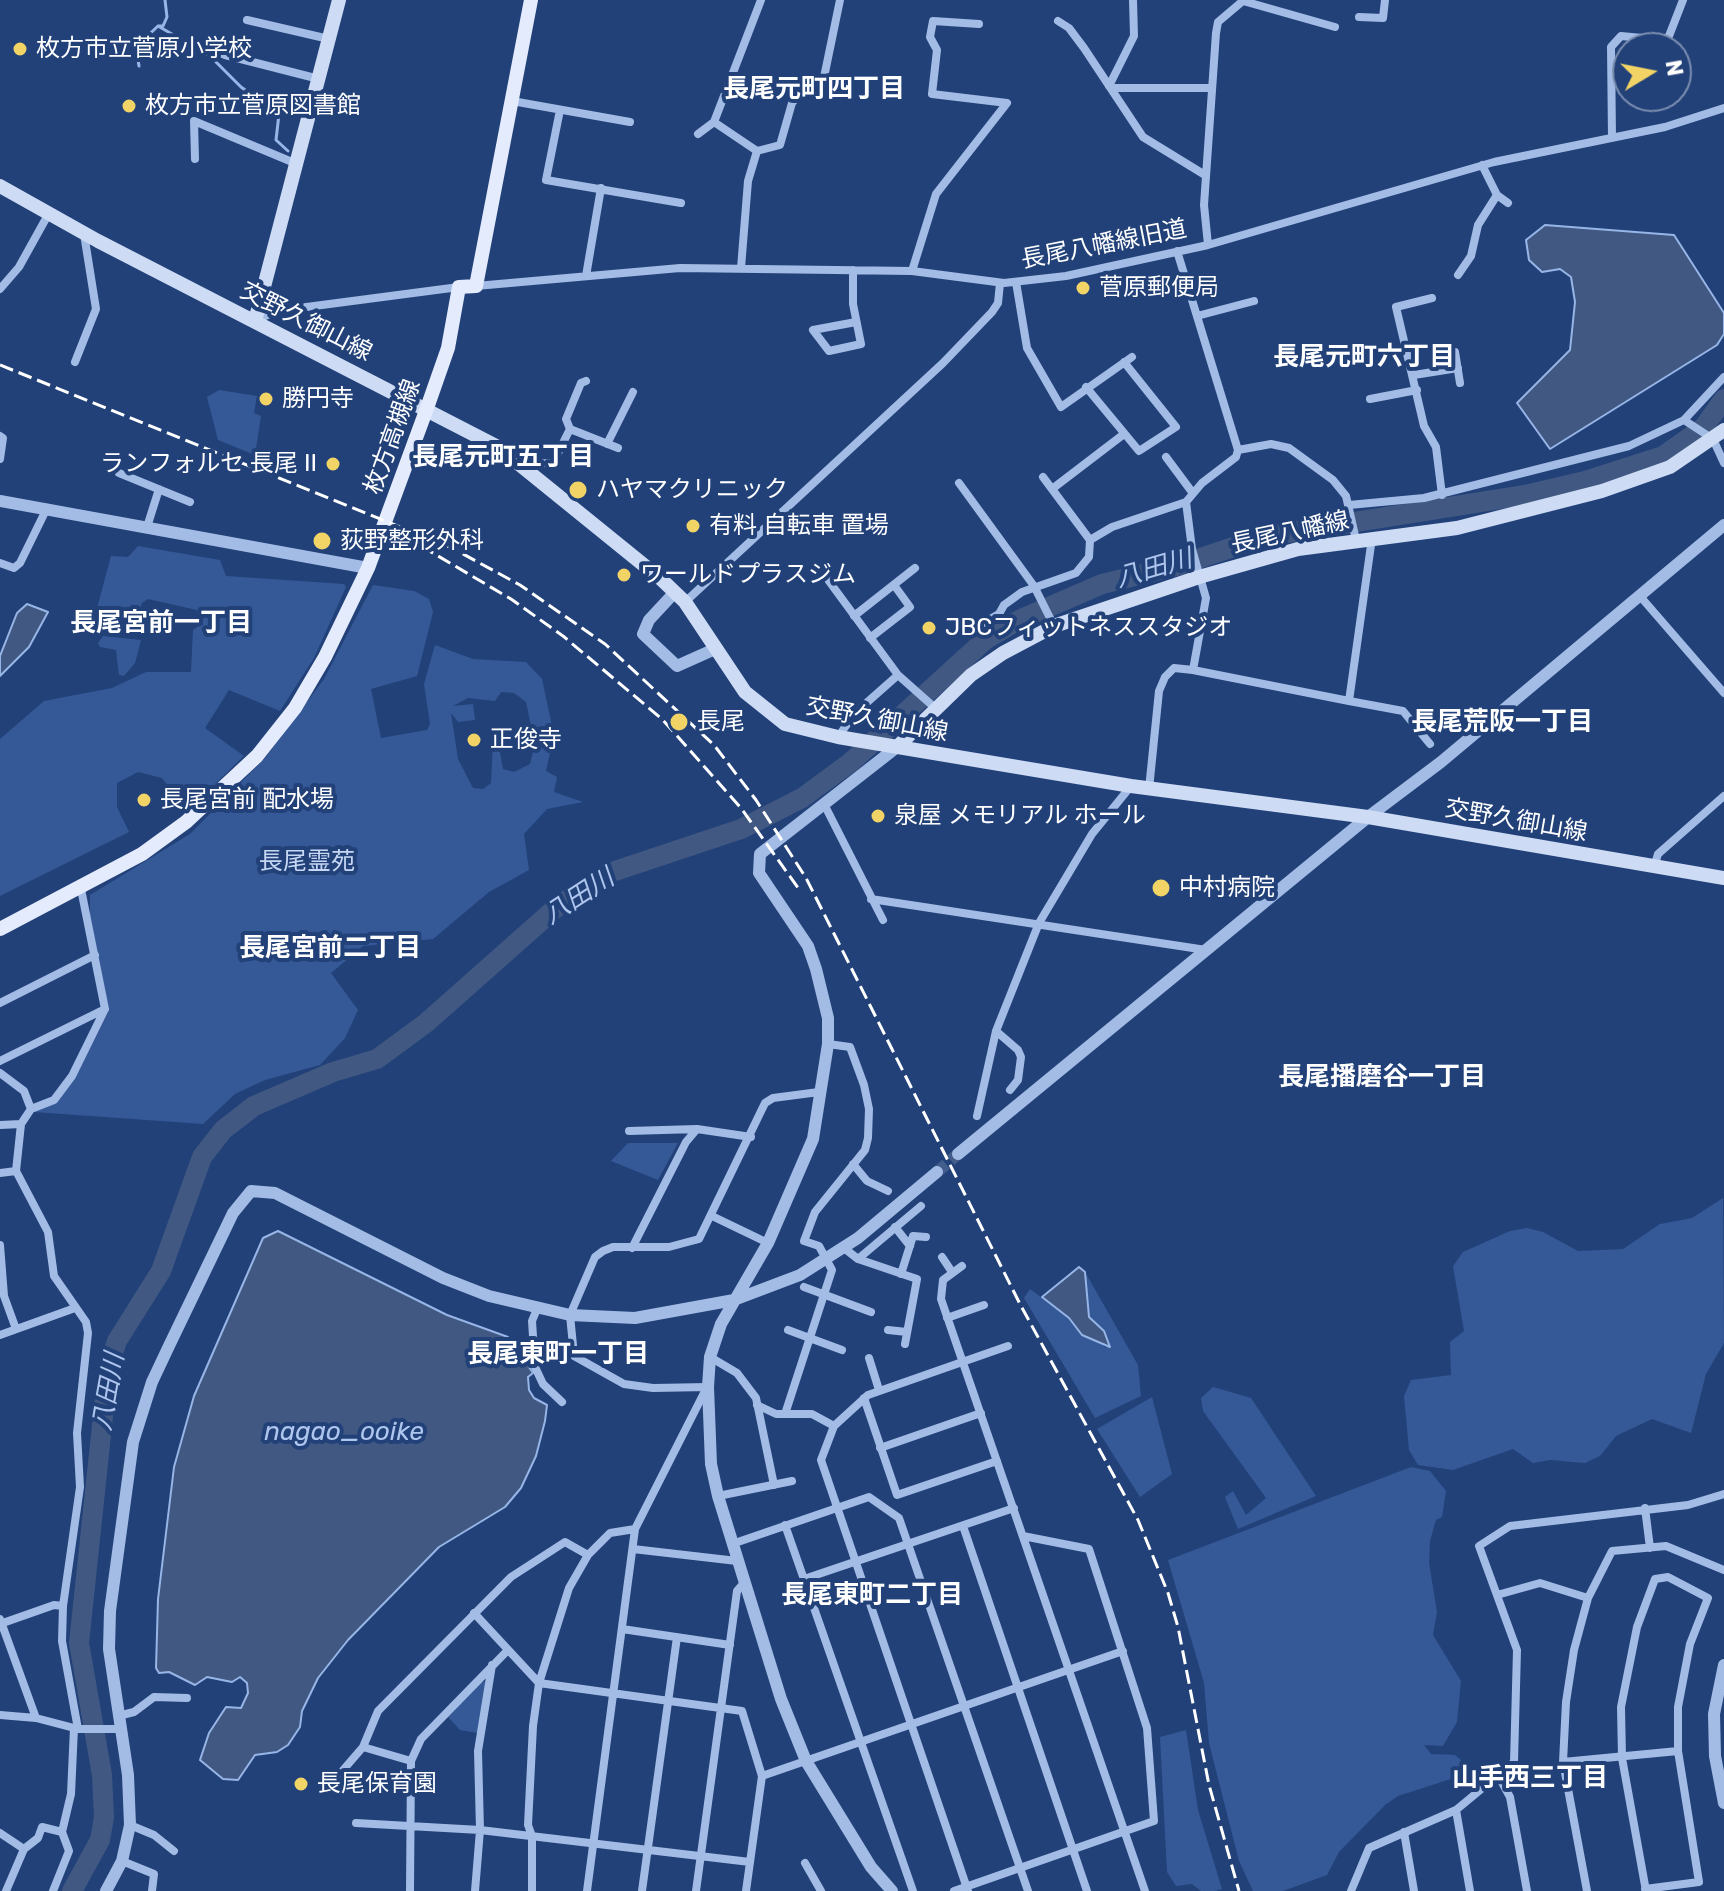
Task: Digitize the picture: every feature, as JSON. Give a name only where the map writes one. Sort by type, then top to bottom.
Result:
[{"type":"main road","points":[[255,321],[339,0]]},
{"type":"main road","points":[[459,287],[476,286],[531,0]]},
{"type":"main road","name":"交野久御山線","points":[[0,186],[498,447],[622,545],[680,597],[745,692],[767,712],[795,727],[843,738],[1149,789],[1368,817],[1724,878]]},
{"type":"main road","name":"枚方高槻線","points":[[0,929],[81,889],[142,854],[186,822],[257,756],[295,708],[325,657],[368,568],[448,348],[459,287]]},
{"type":"main road","name":"長尾八幡線","points":[[890,746],[933,705],[1003,653],[1054,626],[1198,574],[1298,549],[1355,535],[1372,538],[1457,528],[1602,491],[1670,467],[1714,434]]},
{"type":"street","points":[[698,134],[714,122],[761,0]]},
{"type":"street","points":[[714,122],[757,151],[780,145],[792,103],[804,88],[822,87],[840,0]]},
{"type":"street","points":[[1111,87],[1134,36],[1133,0]]},
{"type":"street","points":[[1208,245],[1205,175],[1218,22],[1243,0],[1335,27]]},
{"type":"street","points":[[1359,17],[1383,18],[1385,0]]},
{"type":"street","points":[[1612,138],[1611,47],[1621,36],[1663,40],[1669,36],[1683,0]]},
{"type":"street","points":[[247,20],[329,39]]},
{"type":"street","points":[[912,271],[936,194],[1007,103],[932,94],[937,50],[930,37],[933,21],[979,24]]},
{"type":"street","points":[[1058,21],[1069,28],[1143,137],[1205,175]]},
{"type":"street","points":[[190,41],[225,55],[320,79]]},
{"type":"street","points":[[1111,87],[1211,88]]},
{"type":"street","points":[[512,101],[630,122]]},
{"type":"street","name":"長尾八幡線旧道","points":[[476,286],[586,276],[741,268],[912,271],[1000,283],[1016,282],[1115,267],[1208,245],[1482,165],[1665,127],[1724,108]]},
{"type":"street","points":[[560,110],[546,180],[681,203]]},
{"type":"street","points":[[195,159],[194,121],[298,165]]},
{"type":"street","points":[[741,268],[748,181],[757,151]]},
{"type":"street","points":[[1482,165],[1497,195],[1508,203]]},
{"type":"street","points":[[586,276],[601,188]]},
{"type":"street","points":[[1458,275],[1471,256],[1478,225],[1497,195]]},
{"type":"street","points":[[0,289],[19,267],[50,211]]},
{"type":"street","points":[[75,362],[96,309],[85,233]]},
{"type":"street","points":[[1177,251],[1238,450],[1236,457],[1192,492],[1186,502],[1192,549],[1206,598],[1193,670]]},
{"type":"street","points":[[853,270],[856,322],[861,344],[829,351],[813,330],[856,322]]},
{"type":"street","points":[[1016,282],[1027,348],[1061,407],[1086,387],[1128,359],[1176,427],[1139,451],[1086,387]]},
{"type":"street","points":[[715,649],[677,666],[643,634],[649,620],[680,597],[947,359],[992,312],[998,303],[1000,283]]},
{"type":"street","points":[[255,321],[276,311],[459,287]]},
{"type":"street","points":[[1432,298],[1396,307],[1424,426],[1436,447],[1442,495]]},
{"type":"street","points":[[1197,316],[1254,301]]},
{"type":"street","points":[[1455,352],[1460,383]]},
{"type":"street","points":[[1414,375],[1458,368]]},
{"type":"street","points":[[1349,507],[1442,495],[1629,446],[1684,420],[1724,377]]},
{"type":"street","points":[[586,381],[581,383],[566,419],[570,429],[618,448]]},
{"type":"street","points":[[1370,399],[1417,390]]},
{"type":"street","points":[[607,444],[633,392]]},
{"type":"street","points":[[1684,420],[1714,434],[1724,463]]},
{"type":"street","points":[[520,464],[553,463],[570,429]]},
{"type":"street","points":[[1052,489],[1124,434]]},
{"type":"street","points":[[0,436],[0,459]]},
{"type":"street","points":[[1238,450],[1271,444],[1289,448],[1333,480],[1349,507],[1355,535]]},
{"type":"street","points":[[1166,457],[1192,492]]},
{"type":"street","points":[[119,473],[190,502]]},
{"type":"street","points":[[969,631],[999,614],[1004,605],[1034,586],[1076,573],[1089,557],[1090,540],[1043,477]]},
{"type":"street","points":[[959,483],[1034,586],[1054,626]]},
{"type":"street","points":[[147,527],[159,489]]},
{"type":"street","points":[[0,501],[368,568]]},
{"type":"street","points":[[1090,540],[1112,527],[1186,502]]},
{"type":"street","points":[[0,563],[14,568],[20,563],[47,508]]},
{"type":"street","points":[[958,1154],[1368,817],[1441,762],[1724,525]]},
{"type":"street","points":[[1349,701],[1372,538]]},
{"type":"street","points":[[854,616],[915,568]]},
{"type":"street","points":[[823,573],[898,675],[933,705]]},
{"type":"street","points":[[870,638],[910,607],[894,585]]},
{"type":"street","points":[[1639,595],[1724,693]]},
{"type":"street","points":[[1149,789],[1159,691],[1165,677],[1174,668],[1403,711],[1430,744]]},
{"type":"street","points":[[843,738],[855,713],[898,675]]},
{"type":"street","points":[[890,746],[824,804],[764,847],[758,863],[759,873],[779,899],[812,958],[823,992],[828,1044],[813,1139],[768,1243],[750,1279],[734,1300],[710,1357],[708,1387],[711,1464],[718,1496],[781,1699],[806,1761],[871,1867],[892,1891]]},
{"type":"street","points":[[977,1116],[996,1031],[1039,923],[1092,834],[1131,786]]},
{"type":"street","points":[[1654,867],[1658,854],[1724,796]]},
{"type":"street","points":[[824,804],[883,920]]},
{"type":"street","points":[[53,1891],[69,1851],[62,1832],[71,1794],[79,1728],[62,1641],[63,1606],[80,1487],[77,1433],[88,1333],[86,1322],[54,1276],[48,1232],[16,1171],[21,1124],[31,1109],[54,1100],[72,1076],[105,1009],[81,889]]},
{"type":"street","points":[[871,899],[1207,950]]},
{"type":"street","points":[[0,1003],[95,955]]},
{"type":"street","points":[[0,1061],[105,1009]]},
{"type":"street","points":[[996,1031],[1018,1050],[1021,1057],[1018,1080],[1010,1090]]},
{"type":"street","points":[[785,1414],[832,1270],[819,1246],[804,1241],[815,1212],[865,1150],[868,1138],[869,1109],[850,1047],[828,1044]]},
{"type":"street","points":[[0,1073],[24,1091],[31,1109]]},
{"type":"street","points":[[708,1387],[653,1388],[624,1384],[574,1356],[570,1315],[595,1257],[613,1247],[669,1247],[699,1239],[765,1103],[773,1098],[819,1092]]},
{"type":"street","points":[[0,1125],[21,1124]]},
{"type":"street","points":[[629,1131],[697,1129],[751,1137]]},
{"type":"street","points":[[632,1248],[686,1142],[697,1129]]},
{"type":"street","points":[[853,1164],[867,1181],[888,1191]]},
{"type":"street","points":[[0,1173],[16,1171]]},
{"type":"street","points":[[106,1891],[122,1861],[130,1825],[111,1671],[110,1611],[133,1442],[163,1359],[233,1213],[251,1191],[275,1193],[443,1278],[489,1296],[570,1315],[652,1316],[734,1300],[763,1291],[828,1259],[937,1172]]},
{"type":"street","points":[[858,1259],[921,1206]]},
{"type":"street","points":[[712,1216],[768,1243]]},
{"type":"street","points":[[895,1227],[910,1246]]},
{"type":"street","points":[[901,1274],[913,1236],[926,1237]]},
{"type":"street","points":[[0,1245],[4,1296],[16,1329]]},
{"type":"street","points":[[844,1248],[858,1259],[917,1279],[905,1344]]},
{"type":"street","points":[[942,1257],[952,1272]]},
{"type":"street","points":[[962,1266],[943,1280],[941,1299],[1072,1670],[1145,1891]]},
{"type":"street","points":[[804,1287],[871,1312]]},
{"type":"street","points":[[947,1318],[984,1305]]},
{"type":"street","points":[[0,1335],[75,1308]]},
{"type":"street","points":[[537,1309],[532,1321],[535,1367],[543,1384],[562,1402]]},
{"type":"street","points":[[788,1330],[842,1350]]},
{"type":"street","points":[[888,1330],[907,1332]]},
{"type":"street","points":[[967,1889],[821,1460],[834,1426],[864,1398],[879,1390],[1008,1346]]},
{"type":"street","points":[[710,1357],[737,1373],[757,1405],[774,1485]]},
{"type":"street","points":[[869,1358],[879,1390]]},
{"type":"street","points":[[587,1891],[635,1529],[699,1399],[708,1387]]},
{"type":"street","points":[[864,1398],[897,1495],[997,1461]]},
{"type":"street","points":[[757,1405],[785,1414],[812,1414],[834,1426]]},
{"type":"street","points":[[880,1448],[981,1413]]},
{"type":"street","points":[[718,1496],[792,1481]]},
{"type":"street","points":[[1351,1891],[1369,1848],[1456,1810],[1514,1762],[1517,1650],[1479,1546],[1510,1526],[1688,1505],[1724,1494]]},
{"type":"street","points":[[732,1544],[869,1497],[899,1518],[1028,1891]]},
{"type":"street","points":[[804,1579],[1014,1508]]},
{"type":"street","points":[[1645,1508],[1650,1548]]},
{"type":"street","points":[[785,1525],[913,1891]]},
{"type":"street","points":[[963,1526],[1087,1891]]},
{"type":"street","points":[[532,1891],[532,1836],[528,1825],[531,1754],[539,1683],[569,1588],[588,1555],[610,1533],[635,1529]]},
{"type":"street","points":[[954,1891],[967,1889],[1154,1821],[1147,1728],[1089,1549],[1023,1536]]},
{"type":"street","points":[[331,1784],[363,1747],[378,1711],[511,1577],[565,1542],[588,1555]]},
{"type":"street","points":[[1587,1891],[1563,1762],[1566,1702],[1574,1650],[1588,1598],[1612,1551],[1666,1546],[1724,1569]]},
{"type":"street","points":[[633,1549],[737,1561]]},
{"type":"street","points":[[1668,1577],[1708,1598],[1683,1671],[1678,1751],[1699,1882],[1645,1890],[1622,1758],[1621,1707],[1628,1660],[1655,1579],[1668,1577]]},
{"type":"street","points":[[696,1891],[737,1591],[744,1583]]},
{"type":"street","points":[[1497,1595],[1540,1583],[1588,1598]]},
{"type":"street","points":[[36,1718],[1,1623],[54,1605],[63,1606]]},
{"type":"street","points":[[474,1613],[539,1683],[742,1711],[762,1776],[746,1891]]},
{"type":"street","points":[[622,1629],[730,1645]]},
{"type":"street","points":[[642,1891],[677,1637]]},
{"type":"street","points":[[410,1891],[413,1826],[411,1761],[421,1739],[508,1650]]},
{"type":"street","points":[[762,1776],[1123,1651]]},
{"type":"street","points":[[475,1891],[480,1830],[478,1751],[492,1665]]},
{"type":"street","points":[[1724,1665],[1714,1714],[1715,1756],[1724,1803]]},
{"type":"street","points":[[0,1715],[104,1730],[154,1697],[187,1698]]},
{"type":"street","points":[[363,1747],[411,1761]]},
{"type":"street","points":[[1563,1762],[1678,1751]]},
{"type":"street","points":[[1499,1777],[1510,1797],[1527,1891]]},
{"type":"street","points":[[1456,1810],[1470,1891]]},
{"type":"street","points":[[356,1823],[480,1830],[750,1862]]},
{"type":"street","points":[[130,1825],[154,1835],[174,1851]]},
{"type":"street","points":[[6,1891],[24,1849],[38,1838],[42,1827],[62,1832]]},
{"type":"street","points":[[1404,1832],[1414,1891]]},
{"type":"street","points":[[0,1833],[24,1849]]},
{"type":"street","points":[[122,1861],[154,1874],[152,1891]]},
{"type":"street","points":[[805,1863],[821,1891]]},
{"type":"green space","points":[[219,390],[257,396],[254,413],[261,416],[255,455],[218,440],[207,397]]},
{"type":"green space","points":[[138,546],[220,560],[226,576],[344,584],[346,587],[314,658],[280,711],[229,690],[205,728],[244,756],[187,811],[162,778],[138,772],[117,783],[117,807],[129,832],[0,896],[0,739],[44,701],[112,688],[146,672],[191,672],[193,630],[200,625],[197,610],[148,599],[142,603],[132,630],[100,628],[93,623],[111,556],[128,557]]},
{"type":"green space","name":"長尾霊苑","points":[[373,585],[414,591],[429,599],[433,612],[417,676],[371,689],[381,738],[427,730],[430,724],[424,684],[435,645],[473,659],[526,662],[542,679],[554,735],[546,771],[557,777],[554,792],[583,802],[547,809],[524,834],[529,870],[489,892],[433,939],[363,946],[331,973],[358,1010],[345,1038],[320,1065],[265,1080],[235,1094],[203,1124],[34,1112],[58,1098],[77,1074],[109,1011],[90,915],[90,895],[190,834],[266,757],[324,679]],"holes":[[[501,692],[514,693],[526,702],[535,744],[530,764],[514,772],[503,769],[499,747],[493,741],[491,783],[483,789],[473,788],[458,759],[451,713],[458,722],[475,720],[473,704],[453,706],[468,698],[495,701]]]},
{"type":"green space","points":[[103,636],[141,640],[135,663],[124,676],[119,675],[116,650],[100,647],[98,643]]},
{"type":"green space","points":[[628,1143],[678,1143],[658,1180],[611,1161]]},
{"type":"green space","points":[[1723,1198],[1724,1343],[1706,1374],[1691,1433],[1652,1419],[1616,1436],[1600,1456],[1585,1463],[1550,1460],[1533,1463],[1513,1449],[1453,1470],[1418,1465],[1409,1450],[1404,1396],[1411,1380],[1451,1375],[1450,1342],[1464,1331],[1453,1266],[1463,1252],[1510,1231],[1527,1228],[1543,1232],[1578,1251],[1623,1249],[1660,1224],[1692,1218]]},
{"type":"green space","points":[[1085,1272],[1138,1365],[1141,1396],[1095,1418],[1024,1298],[1030,1289],[1069,1318],[1082,1335],[1094,1337],[1106,1348],[1105,1332],[1089,1317]]},
{"type":"green space","points":[[1213,1387],[1251,1398],[1316,1496],[1238,1529],[1225,1497],[1233,1491],[1246,1515],[1266,1498],[1203,1411],[1201,1398]]},
{"type":"green space","points":[[1152,1397],[1172,1474],[1140,1497],[1097,1429]]},
{"type":"green space","points":[[1411,1467],[1430,1471],[1446,1491],[1442,1517],[1436,1520],[1430,1541],[1429,1563],[1437,1612],[1433,1635],[1461,1681],[1457,1722],[1443,1746],[1424,1745],[1431,1754],[1455,1755],[1461,1760],[1460,1776],[1398,1796],[1385,1805],[1339,1852],[1327,1875],[1283,1891],[1253,1891],[1239,1861],[1209,1743],[1204,1683],[1168,1560]]},
{"type":"green space","points":[[481,1681],[486,1682],[478,1733],[460,1730],[448,1717]]},
{"type":"green space","points":[[1186,1730],[1198,1810],[1222,1889],[1215,1891],[1201,1891],[1192,1884],[1176,1886],[1167,1872],[1160,1737]]},
{"type":"water","points":[[1545,225],[1674,235],[1724,313],[1724,334],[1717,345],[1550,449],[1517,403],[1570,350],[1575,302],[1571,277],[1560,269],[1542,272],[1529,260],[1526,240]]},
{"type":"water","points":[[27,604],[48,612],[29,647],[0,676],[0,656],[17,613]]},
{"type":"water","name":"nagao_ooike","points":[[278,1231],[447,1315],[508,1337],[533,1373],[528,1377],[529,1390],[534,1398],[547,1405],[536,1456],[521,1488],[505,1507],[439,1547],[348,1640],[318,1678],[302,1711],[300,1727],[288,1745],[277,1752],[255,1755],[238,1780],[223,1779],[200,1760],[209,1733],[226,1707],[241,1708],[248,1693],[247,1683],[240,1677],[232,1682],[207,1677],[195,1685],[169,1672],[159,1673],[156,1668],[158,1599],[174,1467],[194,1396],[263,1238]]},
{"type":"water","points":[[1079,1267],[1085,1272],[1089,1317],[1104,1331],[1110,1347],[1082,1335],[1069,1318],[1042,1297]]},
{"type":"waterway","points":[[139,66],[136,47],[158,26],[163,26],[167,17],[165,0]]},
{"type":"waterway","points":[[158,26],[210,56],[241,87],[279,114],[276,140],[288,151]]},
{"type":"waterway","name":"八田川","points":[[72,1891],[100,1840],[104,1817],[102,1775],[79,1643],[108,1369],[117,1341],[161,1271],[202,1157],[223,1130],[254,1106],[333,1072],[377,1059],[426,1023],[558,906],[606,874],[741,829],[802,798],[851,762],[985,640],[1019,620],[1102,584],[1176,566],[1267,536],[1525,495],[1585,481],[1663,456],[1703,428],[1724,399]]},
{"type":"tunnel","points":[[937,1172],[958,1154]]},
{"type":"railway","points":[[0,365],[452,548],[520,585],[605,644],[714,745],[756,800],[806,878],[1021,1306],[1138,1520],[1168,1593],[1178,1627],[1209,1785],[1239,1891]]},
{"type":"railway","points":[[421,546],[511,599],[563,636],[662,719],[741,808],[801,892]]},
{"type":"place","name":"枚方市立菅原小学校","points":[[20,49]]},
{"type":"place","name":"枚方市立菅原図書館","points":[[129,106]]},
{"type":"place","name":"菅原郵便局","points":[[1083,288]]},
{"type":"place","name":"勝円寺","points":[[266,399]]},
{"type":"place","name":"ランフォルセ 長尾 II","points":[[333,464]]},
{"type":"place","name":"ハヤマクリニック","points":[[578,490]]},
{"type":"place","name":"有料 自転車 置場","points":[[693,526]]},
{"type":"place","name":"荻野整形外科","points":[[322,541]]},
{"type":"place","name":"ワールドプラスジム","points":[[624,575]]},
{"type":"place","name":"JBCフィットネススタジオ","points":[[929,628]]},
{"type":"place","name":"長尾","points":[[679,722]]},
{"type":"place","name":"正俊寺","points":[[474,740]]},
{"type":"place","name":"長尾宮前 配水場","points":[[144,800]]},
{"type":"place","name":"泉屋 メモリアル ホール","points":[[878,816]]},
{"type":"place","name":"中村病院","points":[[1161,888]]},
{"type":"place","name":"長尾保育園","points":[[301,1784]]},
{"type":"district","name":"長尾元町四丁目","points":[[814,89]]},
{"type":"district","name":"長尾元町六丁目","points":[[1364,357]]},
{"type":"district","name":"長尾元町五丁目","points":[[503,457]]},
{"type":"district","name":"長尾宮前一丁目","points":[[161,623]]},
{"type":"district","name":"長尾荒阪一丁目","points":[[1502,722]]},
{"type":"district","name":"長尾宮前二丁目","points":[[330,948]]},
{"type":"district","name":"長尾播磨谷一丁目","points":[[1382,1077]]},
{"type":"district","name":"長尾東町一丁目","points":[[558,1354]]},
{"type":"district","name":"長尾東町二丁目","points":[[872,1595]]},
{"type":"district","name":"山手西三丁目","points":[[1530,1778]]}]
